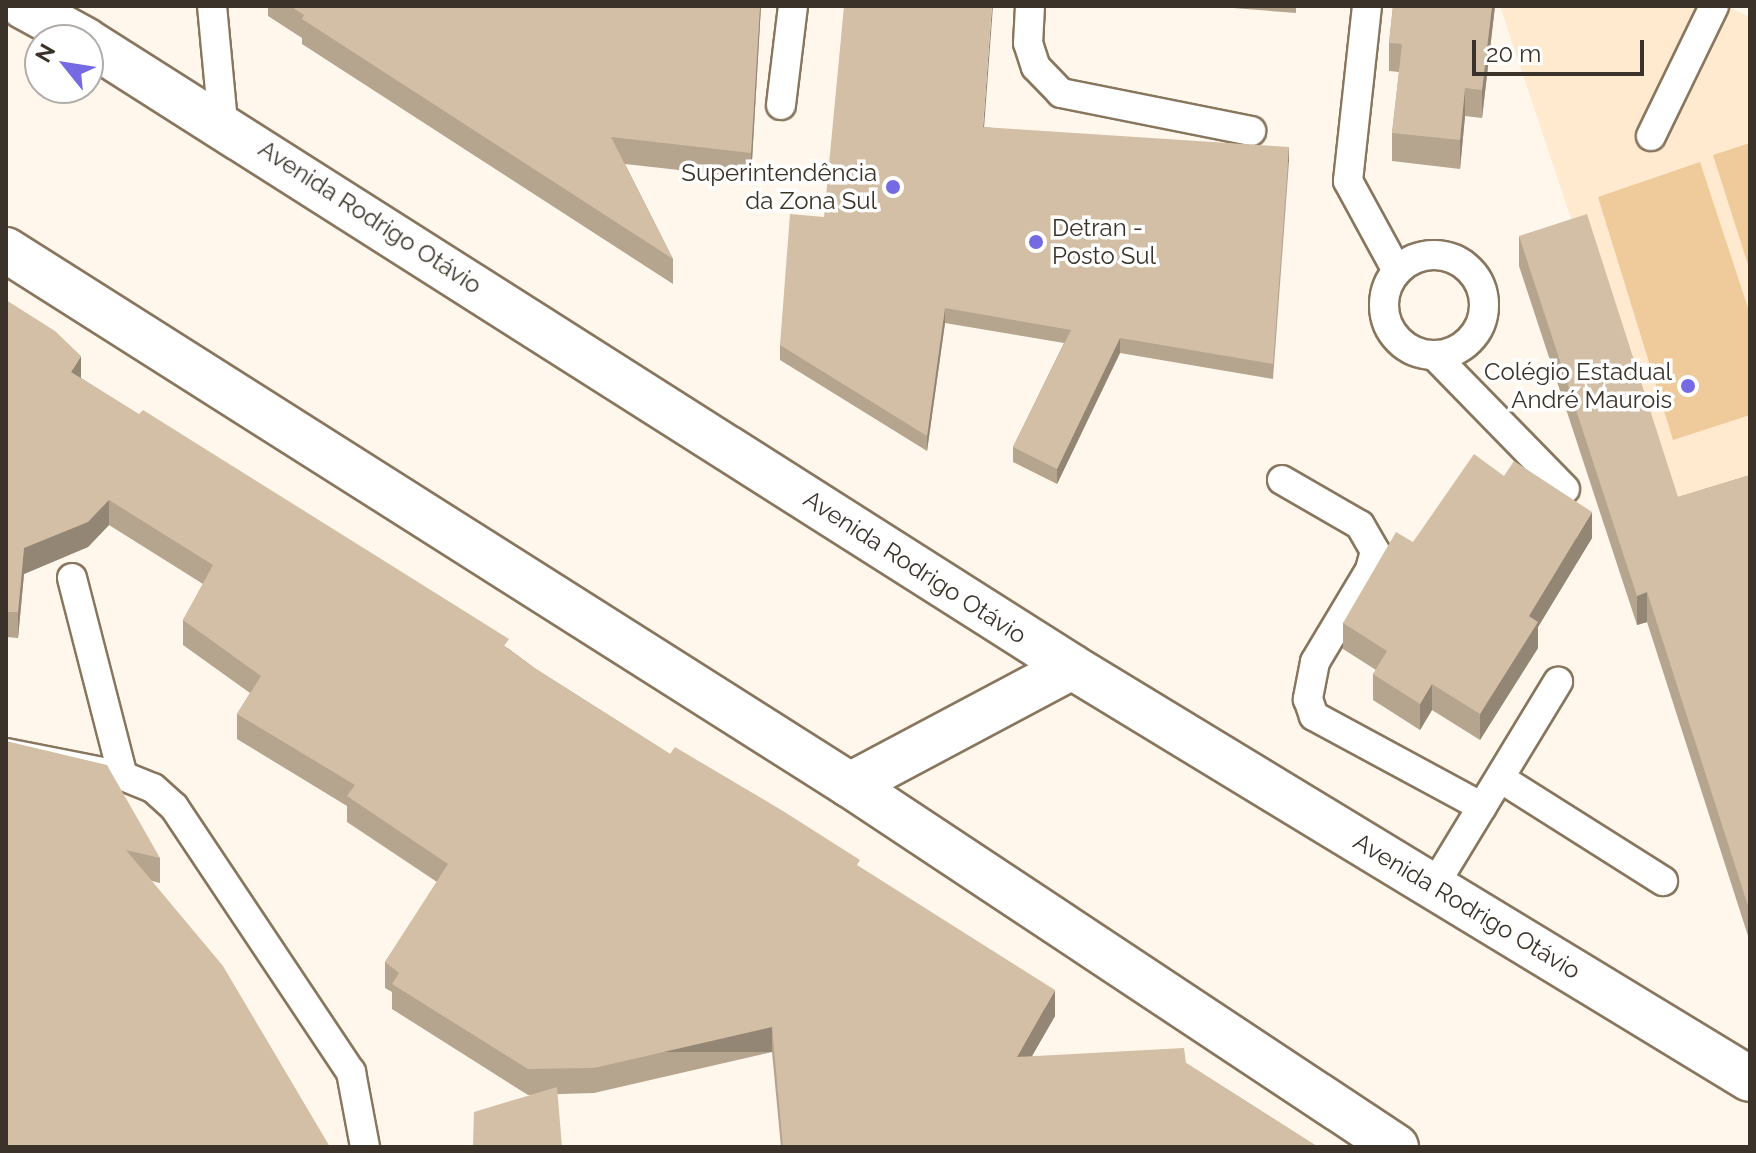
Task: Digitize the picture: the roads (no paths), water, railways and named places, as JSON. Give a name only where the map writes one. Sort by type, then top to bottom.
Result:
[{"type":"main road","name":"Avenida Rodrigo Otávio","points":[[23,6],[56,24]]},
{"type":"main road","name":"Avenida Rodrigo Otávio","points":[[104,51],[223,123],[1072,667],[1435,884],[1750,1079]]},
{"type":"main road","points":[[6,250],[850,785],[1396,1147]]},
{"type":"main road","points":[[850,785],[1072,667]]},
{"type":"lane","points":[[212,6],[223,123]]},
{"type":"lane","points":[[781,105],[793,6]]},
{"type":"lane","points":[[1030,6],[1028,43],[1036,67],[1061,93],[1251,131]]},
{"type":"lane","points":[[1367,6],[1348,181],[1397,271]]},
{"type":"lane","points":[[1651,136],[1714,6]]},
{"type":"lane","points":[[1435,356],[1465,345],[1477,333],[1485,301],[1481,284],[1458,260],[1442,255],[1417,258],[1397,271],[1388,285],[1385,318],[1404,345],[1435,356],[1565,489]]},
{"type":"lane","points":[[1282,480],[1360,525],[1375,551],[1370,570],[1315,662],[1308,699],[1314,716],[1482,807]]},
{"type":"lane","points":[[72,578],[123,776]]},
{"type":"lane","points":[[1435,884],[1558,682]]},
{"type":"lane","points":[[6,753],[123,776],[153,788],[174,807],[351,1072],[365,1147]]},
{"type":"lane","points":[[1500,778],[1663,881]]},
{"type":"place","name":"Superintendência da Zona Sul","points":[[893,187]]},
{"type":"place","name":"Detran - Posto Sul","points":[[1036,242]]},
{"type":"place","name":"Colégio Estadual André Maurois","points":[[1688,386]]}]
